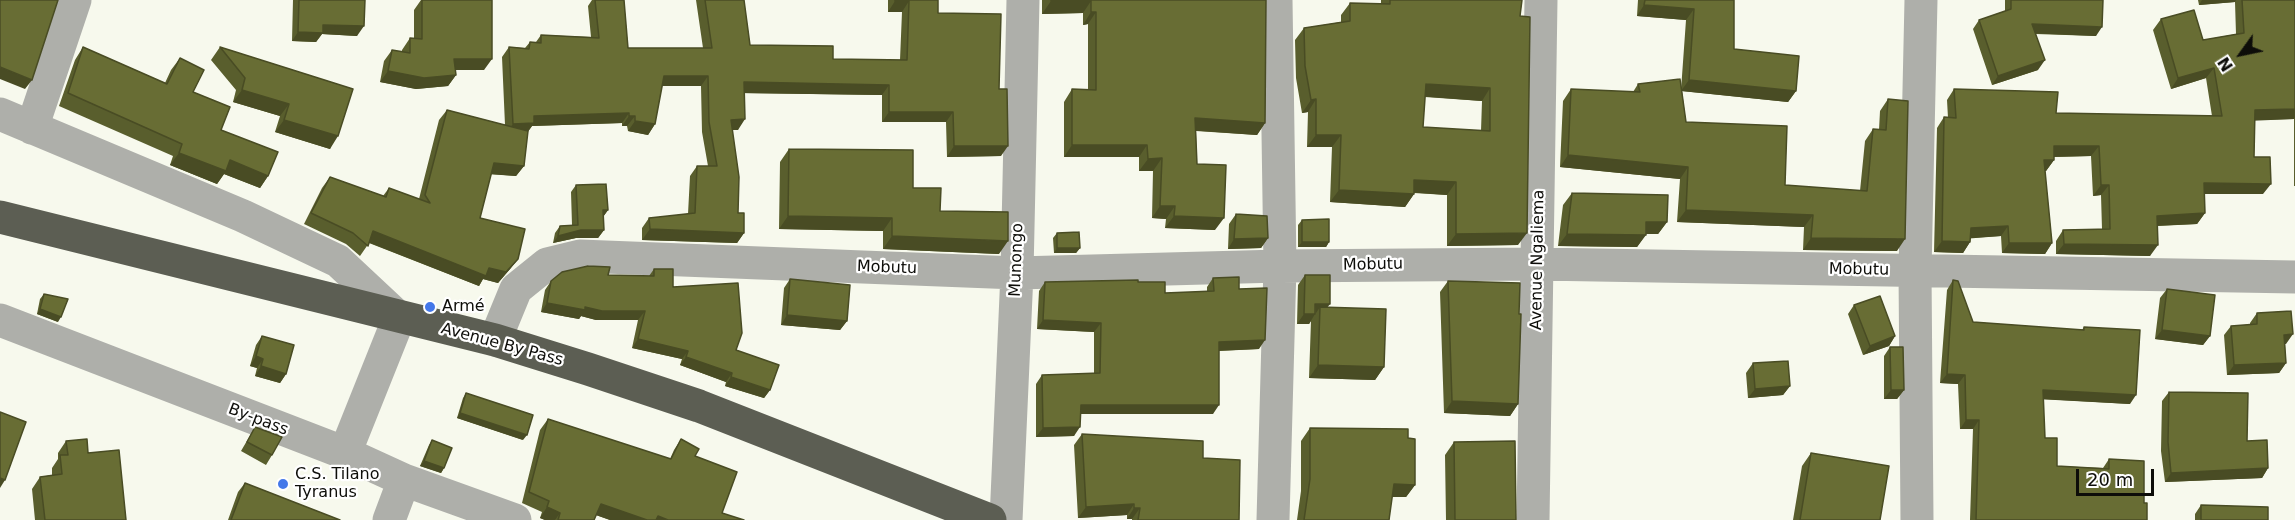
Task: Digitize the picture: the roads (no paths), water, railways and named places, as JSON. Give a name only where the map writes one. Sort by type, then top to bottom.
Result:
[{"type":"highway","name":"Avenue By Pass","points":[[0,217],[495,340],[699,406],[990,520]]},
{"type":"street","points":[[32,128],[75,0]]},
{"type":"street","name":"Munongo","points":[[1006,520],[1017,273],[1023,0]]},
{"type":"street","points":[[1273,520],[1280,266],[1276,0]]},
{"type":"street","name":"Avenue Ngaliema","points":[[1533,520],[1541,0]]},
{"type":"street","points":[[1917,520],[1916,271],[1921,0]]},
{"type":"street","points":[[0,114],[243,216],[338,261],[399,318],[345,453]]},
{"type":"street","name":"Mobutu","points":[[495,340],[516,289],[547,264],[580,256],[1017,273],[1280,266],[1538,264],[2295,277]]},
{"type":"street","name":"By-pass","points":[[0,320],[345,453],[404,480],[515,520]]},
{"type":"street","points":[[388,520],[404,480]]},
{"type":"place","name":"Armé","points":[[430,307]]},
{"type":"place","name":"C.S. Tilano Tyranus","points":[[283,484]]}]
